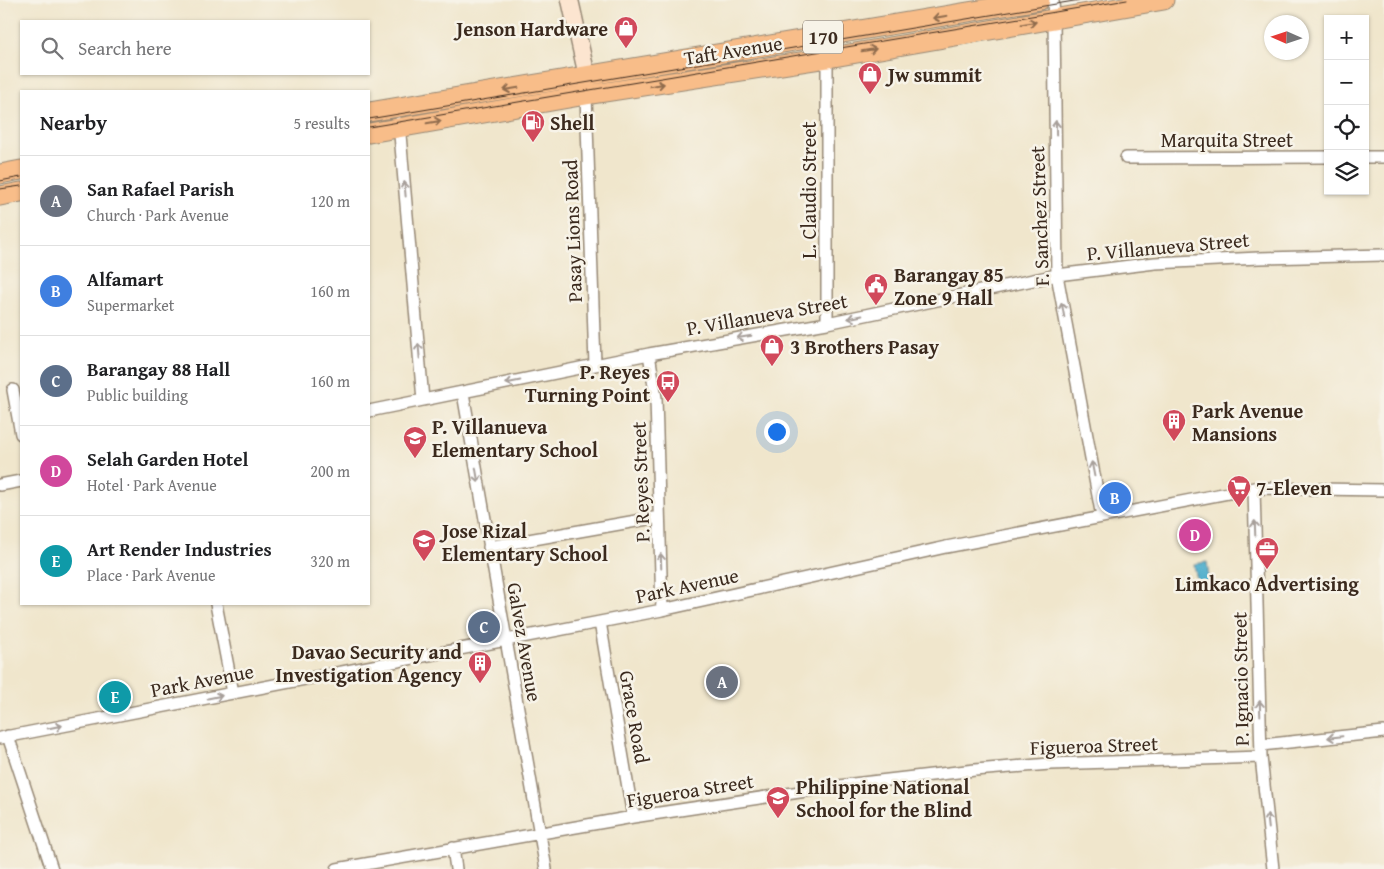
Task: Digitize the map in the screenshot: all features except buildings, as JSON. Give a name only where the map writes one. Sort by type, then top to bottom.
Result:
[{"type":"main road","name":"Taft Avenue","points":[[370,112],[1040,0]]},
{"type":"main road","name":"Taft Avenue","points":[[370,133],[586,95],[827,58],[1054,9],[1164,0]]},
{"type":"main road","points":[[0,174],[20,170]]},
{"type":"main road","points":[[0,196],[20,192]]},
{"type":"street","points":[[570,0],[587,76],[586,95]]},
{"type":"street","name":"F. Sanchez Street","points":[[1054,9],[1056,275],[1102,517]]},
{"type":"street","name":"L. Claudio Street","points":[[827,58],[827,323]]},
{"type":"street","name":"Pasay Lions Road","points":[[586,95],[595,365]]},
{"type":"street","points":[[397,108],[424,400]]},
{"type":"street","name":"Marquita Street","points":[[1126,158],[1324,157]]},
{"type":"street","points":[[1369,157],[1384,157]]},
{"type":"street","name":"P. Villanueva Street","points":[[370,412],[649,354],[827,323],[1056,275],[1155,263],[1384,255]]},
{"type":"street","name":"P. Reyes Street","points":[[649,354],[656,398],[662,610]]},
{"type":"street","points":[[12,390],[20,429]]},
{"type":"street","name":"Galvez Avenue","points":[[463,393],[546,869]]},
{"type":"street","points":[[0,485],[20,481]]},
{"type":"street","name":"Park Avenue","points":[[4,737],[662,610],[946,546],[1254,488],[1384,490]]},
{"type":"street","name":"P. Ignacio Street","points":[[1254,488],[1261,757],[1273,869]]},
{"type":"street","points":[[489,547],[659,517]]},
{"type":"street","points":[[216,605],[233,693]]},
{"type":"street","name":"Grace Road","points":[[600,622],[633,817]]},
{"type":"street","points":[[1261,745],[1384,732]]},
{"type":"street","points":[[4,737],[52,869]]},
{"type":"street","name":"Figueroa Street","points":[[337,869],[367,866],[453,848],[633,817],[853,784],[975,770],[1050,764],[1261,757]]},
{"type":"street","points":[[453,848],[456,869]]},
{"type":"water","points":[[1207,562],[1210,585],[1198,587],[1194,564]]},
{"type":"tram line","points":[[370,119],[1080,0]]},
{"type":"tram line","points":[[370,127],[1127,0]]},
{"type":"tram line","points":[[0,181],[20,177]]},
{"type":"tram line","points":[[0,189],[20,186]]},
{"type":"place","name":"Jenson Hardware","points":[[626,49]]},
{"type":"place","name":"Jw summit","points":[[870,95]]},
{"type":"place","name":"Shell","points":[[533,143]]},
{"type":"place","name":"Barangay 85 Zone 9 Hall","points":[[876,306]]},
{"type":"place","name":"3 Brothers Pasay","points":[[772,367]]},
{"type":"place","name":"P. Reyes Turning Point","points":[[668,403]]},
{"type":"place","name":"Park Avenue Mansions","points":[[1174,442]]},
{"type":"place","name":"P. Villanueva Elementary School","points":[[415,459]]},
{"type":"place","name":"Alfamart","points":[[1115,498]]},
{"type":"place","name":"7-Eleven","points":[[1239,508]]},
{"type":"place","name":"Selah Garden Hotel","points":[[1195,535]]},
{"type":"place","name":"Jose Rizal Elementary School","points":[[424,562]]},
{"type":"place","name":"Limkaco Advertising","points":[[1267,570]]},
{"type":"place","name":"Barangay 88 Hall","points":[[484,627]]},
{"type":"place","name":"San Rafael Parish","points":[[722,682]]},
{"type":"place","name":"Davao Security and Investigation Agency","points":[[480,684]]},
{"type":"place","name":"Art Render Industries","points":[[115,697]]},
{"type":"place","name":"Philippine National School for the Blind","points":[[778,819]]}]
